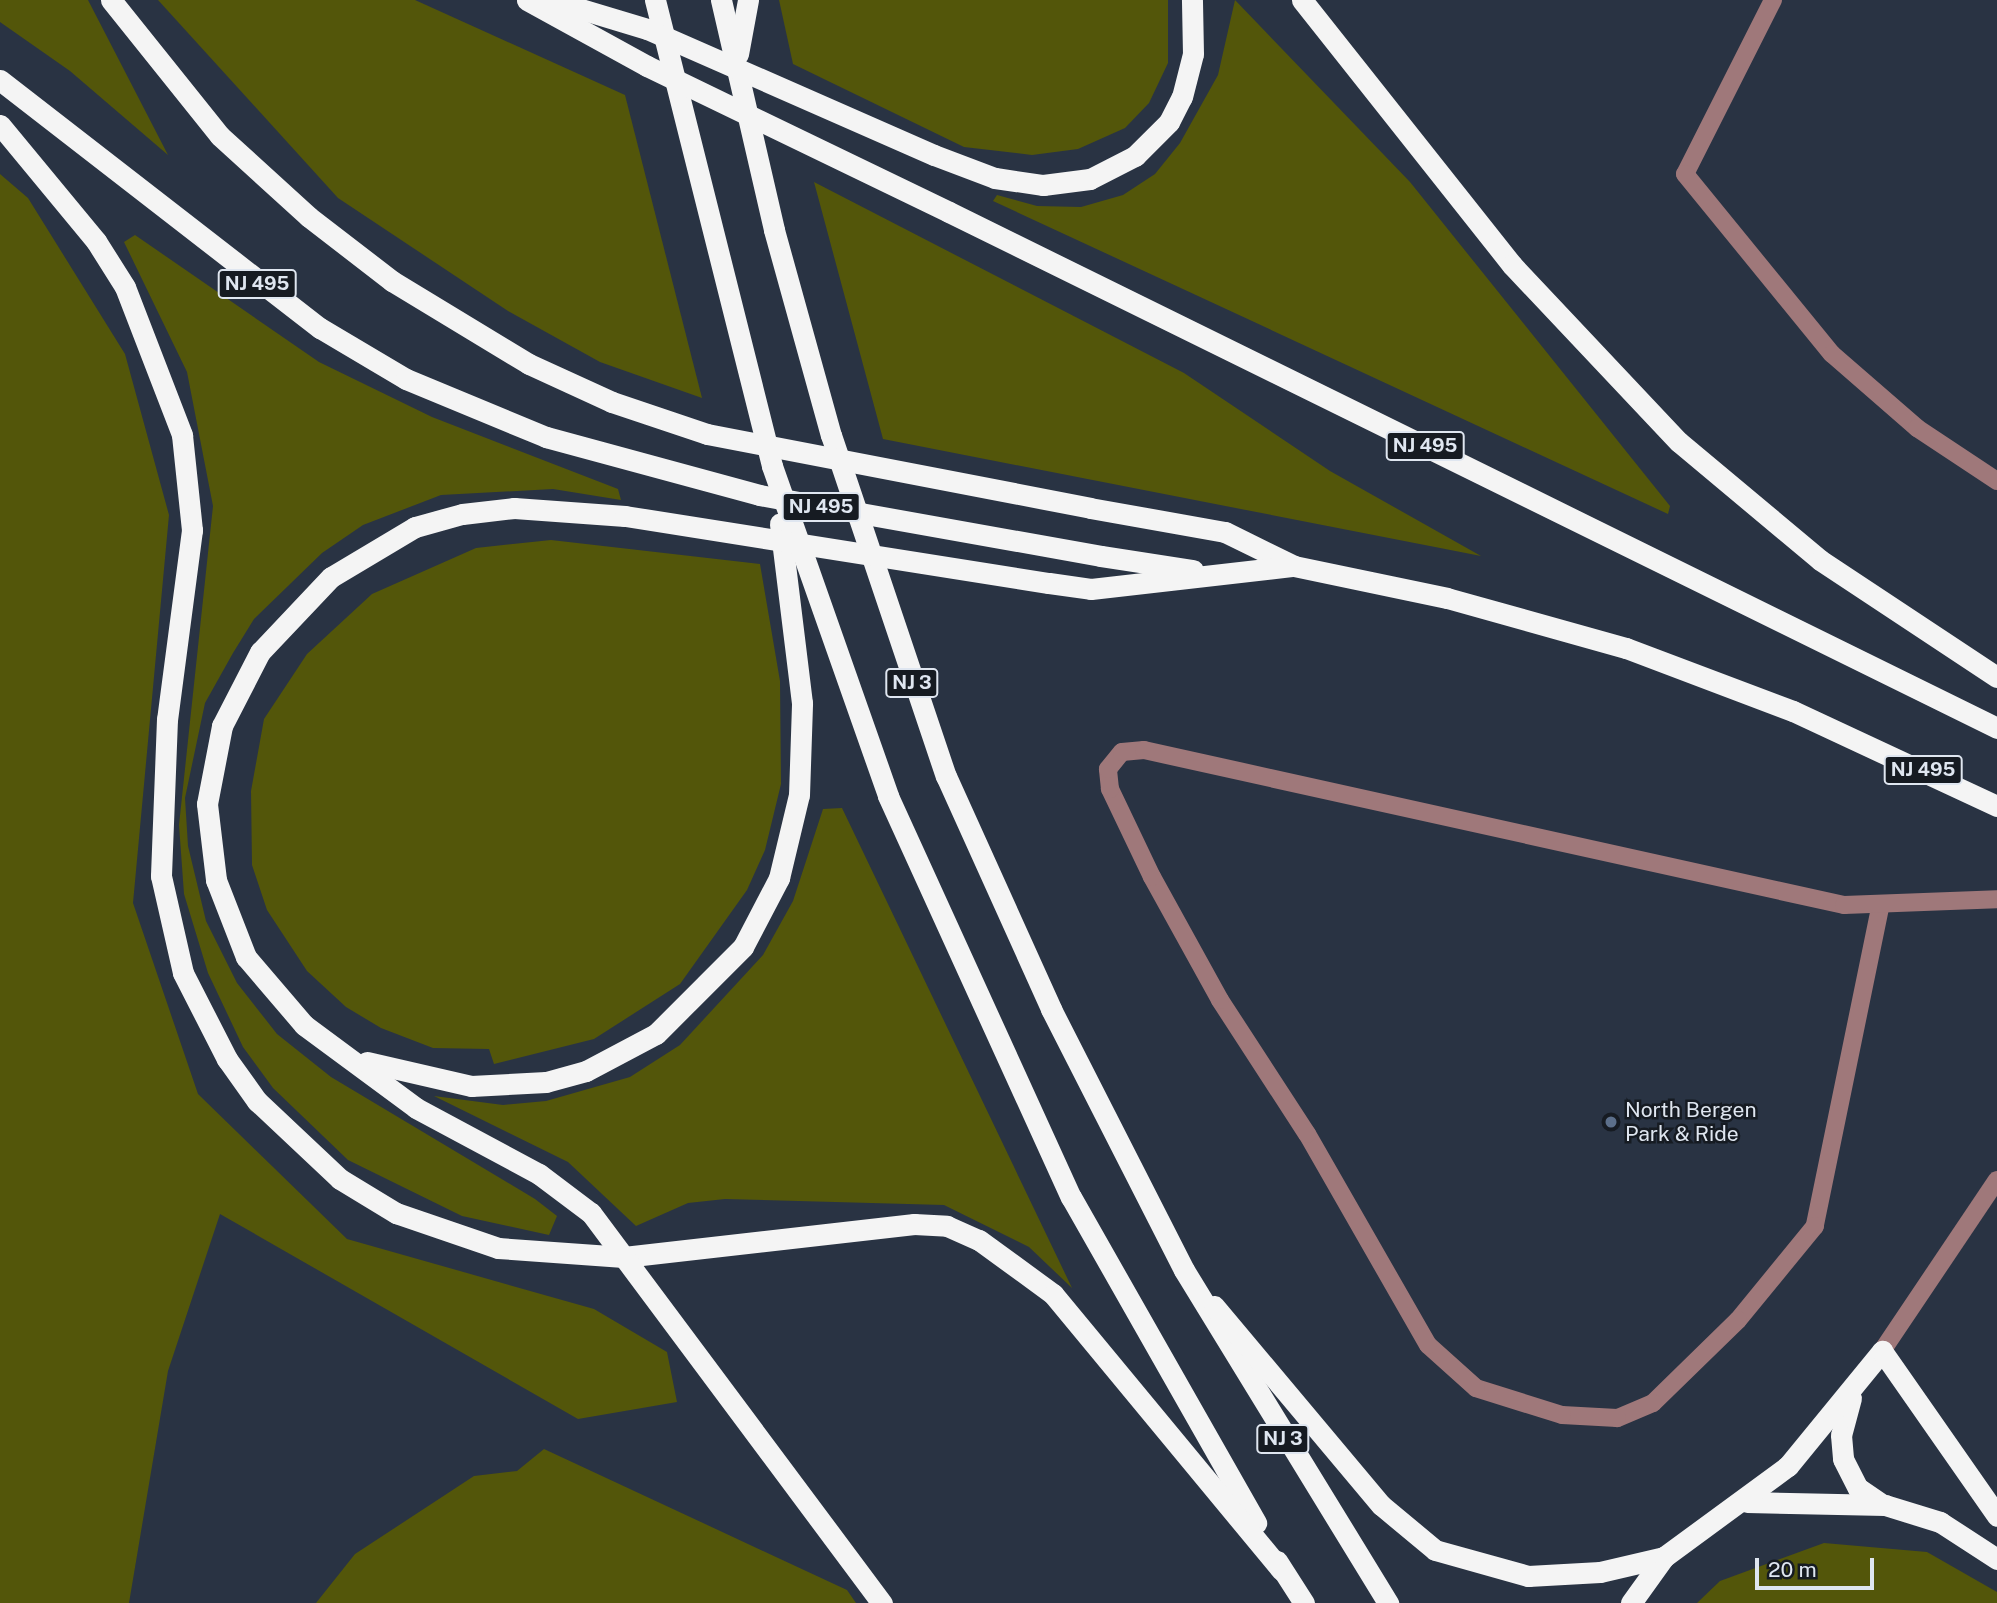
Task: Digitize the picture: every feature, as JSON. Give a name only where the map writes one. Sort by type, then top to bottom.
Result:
[{"type":"highway","points":[[111,0],[183,95],[309,217],[412,294],[528,364],[611,402],[707,434],[1225,532],[1294,565]]},
{"type":"highway","name":"NJ 495","points":[[527,0],[647,66],[1997,727]]},
{"type":"highway","points":[[551,0],[646,29],[934,155],[995,178],[1044,185],[1090,180],[1124,163],[1153,141],[1182,97],[1193,54],[1192,0]]},
{"type":"highway","name":"NJ 3","points":[[655,0],[772,466],[888,796],[1008,1067],[1141,1327],[1282,1571],[1304,1603]]},
{"type":"highway","name":"NJ 3","points":[[721,0],[815,379],[921,709],[1021,944],[1184,1270],[1388,1603]]},
{"type":"highway","points":[[737,59],[748,0]]},
{"type":"highway","points":[[1302,0],[1512,265],[1626,390],[1769,519],[1925,632],[1997,677]]},
{"type":"highway","name":"NJ 495","points":[[0,80],[320,328],[406,379],[545,437],[760,495],[1101,556],[1221,575],[1294,565],[1447,598],[1602,641],[1869,745],[1997,806]]},
{"type":"highway","points":[[0,125],[96,241],[125,287],[182,435],[192,530],[159,829],[169,926],[203,1017],[257,1101],[297,1144],[396,1213],[498,1248],[624,1257],[915,1224],[947,1226],[979,1240],[1054,1294],[1282,1571]]},
{"type":"highway","points":[[346,1055],[431,1080],[545,1082],[586,1070],[656,1034],[743,947],[791,841],[803,749],[772,466]]},
{"type":"highway","points":[[882,1603],[624,1257],[566,1192],[416,1108],[304,1025],[246,957],[216,880],[207,804],[222,726],[238,687],[292,612],[321,586],[370,550],[415,527],[514,508],[625,516],[1091,589],[1221,575]]},
{"type":"highway","points":[[1184,1270],[1381,1505],[1435,1550],[1528,1576],[1600,1572],[1664,1557],[1747,1502],[1788,1466],[1857,1385],[1882,1351],[1997,1516]]},
{"type":"highway","points":[[1857,1385],[1845,1415],[1843,1459],[1858,1488],[1885,1505],[1940,1522],[1997,1559]]},
{"type":"highway","points":[[1747,1502],[1885,1505]]},
{"type":"highway","points":[[1631,1603],[1664,1557]]},
{"type":"lane","points":[[1773,0],[1685,174],[1832,354],[1917,428],[1997,481]]},
{"type":"lane","points":[[1880,908],[1815,1226],[1738,1320],[1653,1403],[1617,1418],[1562,1415],[1476,1388],[1428,1345],[1213,987],[1110,789],[1108,769],[1122,752],[1144,750],[1880,908],[1914,900],[1997,899]]},
{"type":"lane","points":[[1882,1351],[1997,1180]]},
{"type":"shaded area","points":[[0,0],[88,0],[168,155],[70,71],[0,22]]},
{"type":"shaded area","points":[[158,0],[415,0],[625,95],[702,398],[600,362],[508,311],[338,198]]},
{"type":"shaded area","points":[[779,0],[1168,0],[1168,63],[1149,103],[1125,128],[1078,149],[1032,155],[964,147],[793,64]]},
{"type":"shaded area","points":[[1235,0],[1410,182],[1670,506],[1668,514],[993,201],[997,195],[1037,206],[1081,207],[1123,195],[1155,174],[1180,143],[1218,75]]},
{"type":"shaded area","points":[[0,174],[28,198],[125,354],[169,515],[133,903],[198,1094],[347,1239],[594,1309],[667,1352],[677,1402],[578,1419],[220,1214],[168,1371],[129,1603],[0,1603]]},
{"type":"shaded area","points":[[814,182],[1184,373],[1330,471],[1481,556],[883,439]]},
{"type":"shaded area","points":[[135,235],[319,362],[432,417],[618,489],[621,500],[553,489],[441,495],[363,525],[322,553],[254,619],[205,703],[185,798],[188,846],[206,921],[237,983],[277,1034],[331,1077],[535,1199],[557,1216],[549,1235],[462,1216],[348,1160],[273,1088],[243,1047],[208,973],[184,894],[179,825],[213,506],[187,372],[124,242]]},
{"type":"shaded area","points":[[551,540],[760,564],[780,681],[781,784],[765,850],[747,890],[680,984],[594,1039],[494,1064],[489,1049],[433,1048],[381,1028],[346,1007],[307,971],[267,910],[252,865],[251,791],[264,719],[307,654],[372,594],[476,548]]},
{"type":"shaded area","points":[[842,808],[1072,1288],[1029,1247],[944,1205],[725,1199],[688,1203],[636,1226],[568,1162],[434,1096],[503,1105],[546,1101],[630,1077],[680,1045],[763,955],[793,901],[823,809]]},
{"type":"shaded area","points":[[544,1449],[847,1590],[856,1603],[316,1603],[355,1554],[474,1476],[517,1471]]},
{"type":"shaded area","points":[[1824,1543],[1927,1552],[1997,1592],[1997,1603],[1697,1603],[1720,1581]]},
{"type":"place","name":"North Bergen Park & Ride","points":[[1611,1122]]}]
